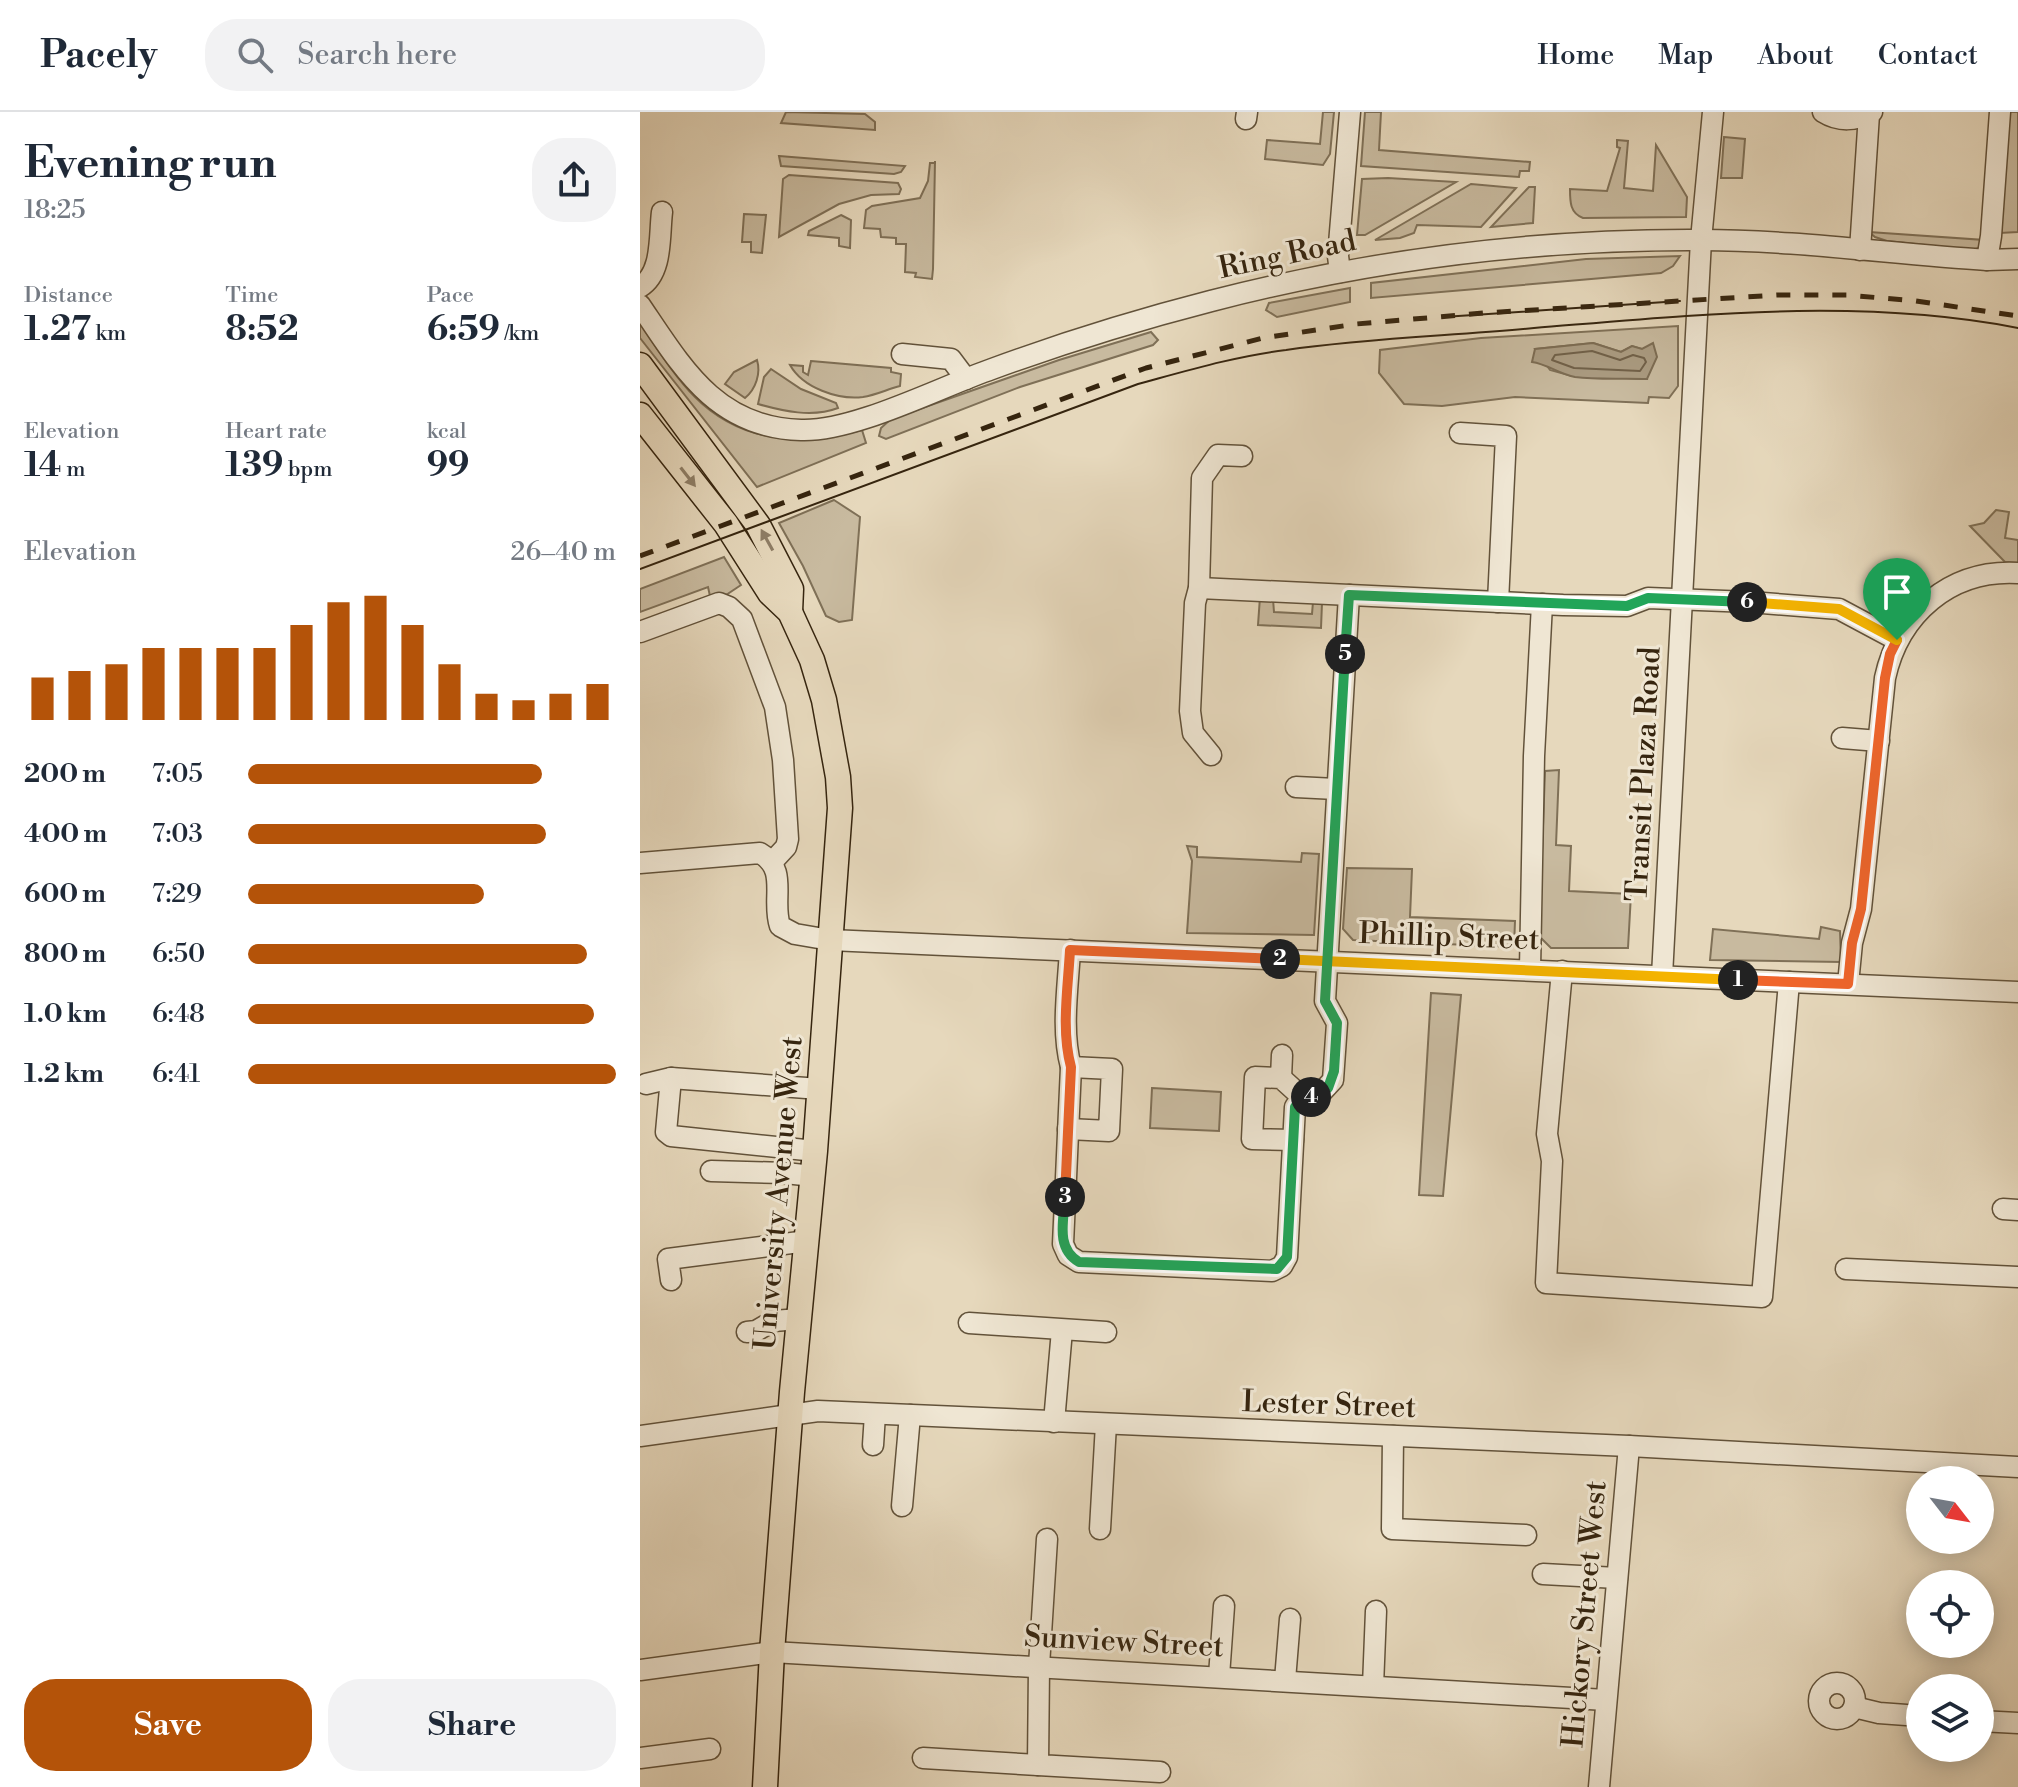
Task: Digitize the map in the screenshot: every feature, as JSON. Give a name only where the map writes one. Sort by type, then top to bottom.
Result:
[{"type":"main road","name":"University Avenue West","points":[[640,365],[758,525],[791,589],[790,612]]},
{"type":"main road","name":"University Avenue West","points":[[640,415],[726,524],[770,593],[790,612],[819,681],[838,777],[840,808],[820,1089],[772,1652],[765,1787]]},
{"type":"street","points":[[1340,272],[1338,256],[1350,112]]},
{"type":"street","name":"Transit Plaza Road","points":[[1662,976],[1701,240],[1713,112]]},
{"type":"street","points":[[1823,112],[1841,119],[1855,119],[1870,113],[1860,250]]},
{"type":"street","points":[[1987,260],[2000,112]]},
{"type":"street","points":[[640,287],[649,280],[655,266],[662,212]]},
{"type":"street","name":"Ring Road","points":[[640,305],[693,381],[723,406],[746,419],[802,430],[834,426],[1105,331],[1212,300],[1340,272],[1463,253],[1560,244],[1701,240],[1987,260],[2018,259]]},
{"type":"street","points":[[902,354],[951,359],[966,379]]},
{"type":"street","points":[[1460,433],[1506,436],[1498,602]]},
{"type":"street","points":[[1211,755],[1193,733],[1190,703],[1195,603],[1199,588],[1202,478],[1218,455],[1242,456]]},
{"type":"street","points":[[1848,984],[1852,943],[1861,909],[1890,654],[1921,609],[1941,592],[1984,574],[2018,573]]},
{"type":"street","points":[[1199,588],[1542,604],[1627,606],[1648,598],[1750,602],[1839,609],[1897,640]]},
{"type":"street","points":[[1070,950],[1066,1049],[1071,1067],[1063,1244],[1068,1255],[1079,1262],[1277,1269],[1287,1257],[1295,1107],[1302,1097],[1320,1094],[1333,1080],[1337,1023],[1325,1001],[1349,595]]},
{"type":"street","points":[[640,632],[719,603],[729,607],[742,619],[775,707],[783,760],[788,839],[786,847],[773,861],[752,852],[640,863]]},
{"type":"street","points":[[1530,969],[1534,756],[1542,604]]},
{"type":"street","points":[[1842,738],[1879,741]]},
{"type":"street","points":[[1296,787],[1336,789]]},
{"type":"street","name":"Phillip Street","points":[[773,861],[778,876],[777,914],[780,926],[795,934],[830,940],[2018,992]]},
{"type":"street","points":[[1562,971],[1547,1134],[1552,1161],[1546,1283],[1762,1297],[1789,982]]},
{"type":"street","points":[[1281,1078],[1282,1055]]},
{"type":"street","points":[[1068,1129],[1109,1131],[1112,1069],[1071,1067]]},
{"type":"street","points":[[1293,1140],[1252,1139],[1255,1077],[1281,1078],[1302,1097]]},
{"type":"street","points":[[646,1084],[671,1078],[820,1089]]},
{"type":"street","points":[[671,1078],[666,1132],[671,1136],[815,1151]]},
{"type":"street","points":[[711,1171],[813,1176]]},
{"type":"street","points":[[671,1280],[668,1259],[807,1241]]},
{"type":"street","points":[[1846,1269],[2018,1277]]},
{"type":"street","points":[[747,1332],[756,1331],[773,1321],[800,1319]]},
{"type":"street","points":[[969,1323],[1106,1332]]},
{"type":"street","points":[[1054,1422],[1062,1330]]},
{"type":"street","name":"Lester Street","points":[[640,1436],[818,1411],[1629,1446],[2018,1467]]},
{"type":"street","points":[[873,1445],[875,1414]]},
{"type":"street","points":[[902,1506],[910,1415]]},
{"type":"street","points":[[1100,1529],[1106,1424]]},
{"type":"street","points":[[1393,1436],[1392,1529],[1526,1535]]},
{"type":"street","name":"Hickory Street West","points":[[1599,1787],[1629,1446]]},
{"type":"street","points":[[1038,1765],[1039,1666],[1047,1539]]},
{"type":"street","points":[[1543,1574],[1617,1578]]},
{"type":"street","points":[[1219,1676],[1224,1606]]},
{"type":"street","points":[[1373,1686],[1376,1611]]},
{"type":"street","points":[[1285,1680],[1290,1619]]},
{"type":"street","name":"Sunview Street","points":[[640,1670],[772,1652],[1606,1700]]},
{"type":"street","points":[[1854,1707],[1906,1715]]},
{"type":"street","points":[[1994,1722],[2018,1723]]},
{"type":"street","points":[[640,1758],[710,1749]]},
{"type":"street","points":[[923,1758],[1160,1772]]},
{"type":"shaded area","points":[[786,112],[865,114],[875,122],[875,130],[781,123]]},
{"type":"shaded area","points":[[1323,112],[1334,112],[1330,154],[1323,165],[1265,159],[1267,140],[1320,144]]},
{"type":"shaded area","points":[[1365,112],[1381,112],[1379,150],[1530,162],[1529,171],[1520,171],[1519,177],[1361,166]]},
{"type":"shaded area","points":[[2008,112],[2018,112],[2018,232],[2000,233]]},
{"type":"shaded area","points":[[1724,137],[1745,139],[1742,178],[1721,178]]},
{"type":"shaded area","points":[[1617,140],[1628,141],[1624,188],[1653,191],[1656,145],[1687,197],[1686,217],[1583,218],[1575,213],[1570,189],[1607,191],[1620,148],[1617,147]]},
{"type":"shaded area","points":[[779,156],[905,166],[901,172],[894,174],[781,166]]},
{"type":"shaded area","points":[[930,163],[935,163],[932,279],[905,272],[906,244],[896,244],[896,238],[881,237],[880,229],[864,228],[866,210],[872,206],[920,198],[928,181]]},
{"type":"shaded area","points":[[789,175],[898,183],[901,189],[899,194],[871,195],[839,204],[779,237],[783,179]]},
{"type":"shaded area","points":[[1362,179],[1456,182],[1365,235],[1357,235]]},
{"type":"shaded area","points":[[1471,184],[1516,188],[1481,227],[1417,225],[1414,233],[1400,238],[1375,240]]},
{"type":"shaded area","points":[[1529,187],[1535,187],[1533,223],[1491,227]]},
{"type":"shaded area","points":[[744,214],[766,215],[762,253],[751,252],[751,242],[742,242]]},
{"type":"shaded area","points":[[841,215],[851,220],[850,248],[839,246],[839,238],[808,235],[809,231]]},
{"type":"shaded area","points":[[1869,232],[1984,240],[1979,248],[1972,250],[1887,241]]},
{"type":"shaded area","points":[[1680,256],[1673,266],[1661,273],[1371,298],[1371,283],[1586,259]]},
{"type":"shaded area","points":[[1350,288],[1350,302],[1277,317],[1266,310],[1269,303]]},
{"type":"shaded area","points":[[640,323],[687,389],[713,413],[733,424],[774,437],[796,439],[862,430],[866,443],[757,487],[640,338]]},
{"type":"shaded area","points":[[1678,326],[1678,386],[1669,398],[1649,397],[1648,403],[1515,397],[1442,406],[1404,404],[1379,373],[1380,350],[1481,338]],"holes":[[[1593,343],[1621,352],[1632,346],[1642,349],[1647,379],[1572,376],[1550,370],[1535,349]]]},
{"type":"shaded area","points":[[1151,332],[1158,340],[1153,345],[1020,387],[886,439],[879,436],[881,428],[891,419],[1059,360]]},
{"type":"shaded area","points":[[757,360],[757,380],[745,398],[725,384],[734,372]]},
{"type":"shaded area","points":[[811,361],[891,368],[891,372],[901,374],[900,386],[863,397],[832,394],[803,380],[790,365],[803,366],[803,372],[808,375]]},
{"type":"shaded area","points":[[771,369],[801,389],[836,403],[838,408],[808,413],[758,404],[764,377]]},
{"type":"shaded area","points":[[834,500],[860,517],[852,620],[839,622],[826,616],[779,523]]},
{"type":"shaded area","points":[[1996,510],[2009,512],[2005,538],[2018,540],[2018,563],[2005,562],[1970,526],[1984,523]]},
{"type":"shaded area","points":[[724,557],[741,585],[723,597],[710,596],[708,587],[640,612],[640,589]]},
{"type":"shaded area","points":[[1260,597],[1273,599],[1274,612],[1312,614],[1313,602],[1322,603],[1321,628],[1258,625]]},
{"type":"shaded area","points":[[1559,770],[1556,845],[1571,846],[1569,891],[1631,894],[1628,948],[1551,948],[1539,936],[1545,771]]},
{"type":"shaded area","points":[[1187,846],[1197,847],[1197,857],[1301,862],[1302,853],[1319,854],[1314,935],[1187,933],[1192,861]]},
{"type":"shaded area","points":[[1347,868],[1412,869],[1410,917],[1515,921],[1514,947],[1353,940],[1343,929]]},
{"type":"shaded area","points":[[1821,927],[1840,931],[1841,962],[1710,960],[1713,929],[1819,939]]},
{"type":"shaded area","points":[[1431,993],[1461,995],[1443,1196],[1419,1195]]},
{"type":"shaded area","points":[[1152,1088],[1221,1092],[1219,1131],[1150,1128]]},
{"type":"water","points":[[1593,343],[1621,352],[1632,346],[1642,349],[1653,343],[1657,357],[1647,379],[1575,377],[1532,362],[1535,349]]},
{"type":"tram line","points":[[1443,317],[1680,301]]},
{"type":"tram line","points":[[640,569],[1138,384],[1267,353],[1379,340],[1655,318],[1776,312],[1898,313],[2018,328]]},
{"type":"railway","points":[[640,556],[1146,368],[1263,338],[1356,324],[1484,313],[1778,295],[1847,295],[1916,301],[2018,316]]},
{"type":"route","points":[[1897,640],[1839,609],[1648,598],[1627,606],[1349,595],[1336,789],[1327,961],[1327,980],[1325,1001],[1337,1023],[1334,1071],[1328,1088],[1320,1094],[1302,1097],[1295,1107],[1285,1262],[1272,1271],[1079,1262],[1068,1255],[1063,1244],[1071,1067],[1066,1049],[1070,950],[1327,961],[1530,969],[1848,984],[1852,943],[1861,909],[1885,678],[1890,654],[1897,640]]}]
